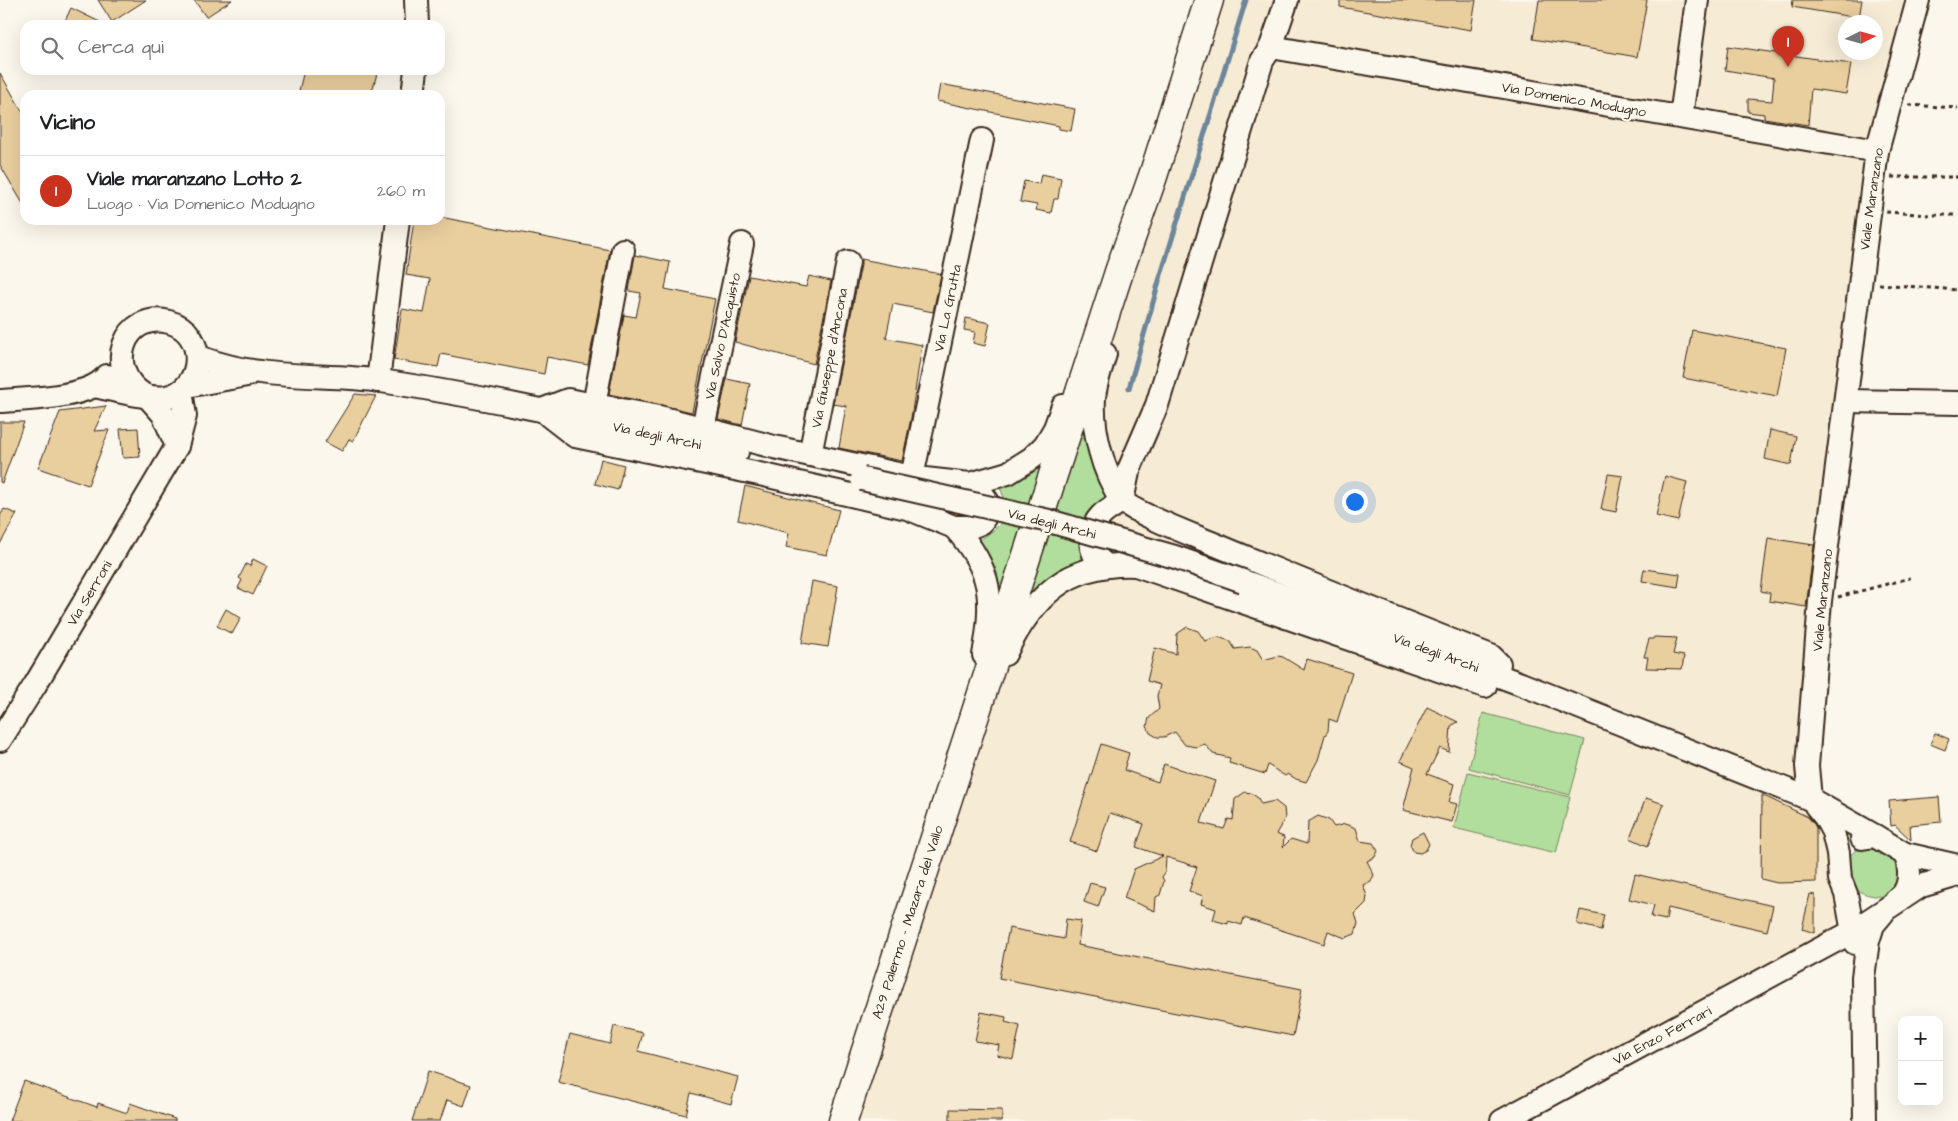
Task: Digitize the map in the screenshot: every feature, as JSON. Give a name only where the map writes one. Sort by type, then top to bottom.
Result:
[{"type":"main road","name":"A29 Palermo - Mazara del Vallo","points":[[843,1121],[1209,0]]},
{"type":"street","points":[[416,0],[417,20]]},
{"type":"street","points":[[1106,565],[1094,554],[1091,544],[1092,529],[1103,512],[1122,501],[1128,472],[1157,405],[1262,61],[1271,47],[1287,0]]},
{"type":"street","points":[[1680,118],[1697,0]]},
{"type":"street","name":"Viale Maranzano","points":[[1810,799],[1807,766],[1820,601],[1877,151],[1918,0]]},
{"type":"street","name":"Via Domenico Modugno","points":[[1271,47],[1877,151]]},
{"type":"street","points":[[414,90],[415,75]]},
{"type":"street","name":"Via La Grutta","points":[[912,477],[982,140]]},
{"type":"street","points":[[378,381],[397,225]]},
{"type":"street","name":"Via Salvo D'Acquisto","points":[[703,428],[742,244]]},
{"type":"street","points":[[594,405],[623,250]]},
{"type":"street","name":"Via Giuseppe d'Ancona","points":[[810,455],[848,262]]},
{"type":"street","points":[[542,410],[568,400],[659,417],[810,455],[912,477],[952,484],[970,484],[1008,473],[1032,458],[1045,446],[1055,428],[1087,333],[1119,272]]},
{"type":"street","points":[[1119,272],[1108,341],[1094,397],[1096,438],[1104,464],[1122,501],[1146,516],[1349,601],[1491,656],[1521,684]]},
{"type":"street","points":[[94,386],[146,395],[167,397],[184,388],[196,372],[198,357],[192,340],[180,327],[164,321],[155,321],[138,327],[126,340],[121,365],[129,383],[146,395],[163,414],[177,446]]},
{"type":"street","name":"Via degli Archi","points":[[198,357],[221,365],[260,372],[378,381],[542,410],[1049,521],[1175,557],[1521,684],[1810,799],[1875,836]]},
{"type":"street","points":[[0,401],[74,392],[94,386],[121,365]]},
{"type":"street","name":"Via degli Archi","points":[[184,388],[260,372]]},
{"type":"street","name":"Via Serroni","points":[[0,740],[35,685],[177,446],[185,416],[184,388]]},
{"type":"street","points":[[1846,401],[1958,403]]},
{"type":"street","points":[[542,410],[575,436],[764,475],[907,508],[954,527],[971,528],[976,526],[981,523],[987,513],[988,502],[984,493],[970,484]]},
{"type":"street","points":[[954,527],[967,541],[981,563],[990,595],[990,624],[972,722]]},
{"type":"street","points":[[972,722],[1018,627],[1029,612],[1044,595],[1071,576],[1106,565],[1136,565],[1160,572],[1485,686],[1521,684]]},
{"type":"street","points":[[1810,799],[1825,817],[1833,832],[1838,853],[1840,879],[1846,894],[1863,978]]},
{"type":"street","points":[[1838,853],[1856,839],[1875,836],[1905,854],[1958,866]]},
{"type":"street","points":[[1846,894],[1862,902],[1880,905],[1899,899],[1908,884],[1910,872],[1905,854]]},
{"type":"street","points":[[1866,1121],[1863,978],[1868,941],[1873,925],[1899,899],[1921,886],[1958,875]]},
{"type":"street","points":[[1821,949],[1841,912],[1846,894]]},
{"type":"street","name":"Via Enzo Ferrari","points":[[1502,1121],[1821,949],[1853,931],[1899,899]]},
{"type":"path","points":[[1890,103],[1958,108]]},
{"type":"path","points":[[1874,177],[1958,177]]},
{"type":"path","points":[[1869,211],[1958,215]]},
{"type":"path","points":[[1860,283],[1958,290]]},
{"type":"path","points":[[1820,601],[1910,578]]},
{"type":"shaded area","points":[[1209,0],[1918,0],[1877,151],[1807,766],[1825,817],[1841,912],[1821,949],[1502,1121],[843,1121]]},
{"type":"green space","points":[[1085,418],[1112,497],[1091,511],[1087,517],[1083,562],[1027,599]]},
{"type":"green space","points":[[1048,449],[1001,605],[994,573],[979,543],[980,540],[1000,524],[1005,514],[1005,500],[999,485]]},
{"type":"green space","points":[[1483,713],[1585,740],[1570,795],[1469,768]]},
{"type":"green space","points":[[1468,772],[1570,797],[1556,853],[1454,828]]},
{"type":"green space","points":[[1867,847],[1897,860],[1904,870],[1892,895],[1878,896],[1864,893],[1853,886],[1849,880],[1847,873],[1848,857],[1859,848]]},
{"type":"building","points":[[98,0],[146,0],[115,20],[111,20]]},
{"type":"building","points":[[194,0],[232,0],[206,17]]},
{"type":"building","points":[[1340,0],[1476,0],[1471,30],[1340,7]]},
{"type":"building","points":[[1539,0],[1647,0],[1637,57],[1533,39]]},
{"type":"building","points":[[1793,0],[1862,0],[1860,15],[1841,15],[1792,7]]},
{"type":"building","points":[[71,8],[96,20],[65,20]]},
{"type":"building","points":[[1728,46],[1851,64],[1846,94],[1811,89],[1808,125],[1764,118],[1764,114],[1748,112],[1748,99],[1772,101],[1774,78],[1725,70]]},
{"type":"building","points":[[0,73],[20,107],[20,199],[0,165]]},
{"type":"building","points":[[303,75],[377,75],[372,90],[299,90]]},
{"type":"building","points":[[940,84],[1075,109],[1071,131],[1059,129],[1059,126],[937,101]]},
{"type":"building","points":[[1041,174],[1061,178],[1058,199],[1054,199],[1051,213],[1036,210],[1037,205],[1020,202],[1024,181],[1039,184]]},
{"type":"building","points":[[445,218],[610,250],[588,365],[547,357],[544,374],[441,354],[438,367],[394,360],[402,309],[424,313],[430,279],[406,275],[413,225],[445,225]]},
{"type":"building","points":[[635,255],[670,262],[665,289],[715,299],[692,412],[609,394],[624,315],[636,317],[641,293],[629,291]]},
{"type":"building","points":[[861,259],[941,274],[933,312],[893,304],[886,338],[922,345],[911,418],[902,461],[839,448],[846,406],[833,404]]},
{"type":"building","points":[[749,276],[806,287],[809,276],[831,281],[814,364],[735,342]]},
{"type":"building","points":[[966,318],[990,323],[985,346],[973,343],[975,332],[964,330]]},
{"type":"building","points":[[1692,330],[1786,348],[1777,396],[1683,378]]},
{"type":"building","points":[[727,379],[750,384],[742,425],[718,419]]},
{"type":"building","points":[[355,394],[376,396],[353,441],[349,439],[342,451],[325,442]]},
{"type":"building","points":[[106,406],[94,431],[109,430],[88,485],[38,468],[60,412]]},
{"type":"building","points":[[0,422],[24,422],[2,483],[0,482]]},
{"type":"building","points":[[138,428],[140,457],[123,458],[120,429]]},
{"type":"building","points":[[1770,430],[1796,436],[1791,465],[1765,459]]},
{"type":"building","points":[[601,459],[624,465],[618,490],[595,484]]},
{"type":"building","points":[[1608,474],[1623,476],[1616,512],[1601,509]]},
{"type":"building","points":[[1665,476],[1687,482],[1678,521],[1656,516]]},
{"type":"building","points":[[745,486],[839,510],[827,555],[786,547],[789,533],[738,520]]},
{"type":"building","points":[[4,509],[17,514],[0,544],[0,516]]},
{"type":"building","points":[[1768,538],[1814,545],[1806,607],[1769,601],[1770,593],[1761,591]]},
{"type":"building","points":[[253,559],[267,566],[253,595],[238,588],[242,580],[239,578],[246,564],[250,566]]},
{"type":"building","points":[[1644,569],[1680,574],[1678,587],[1642,581]]},
{"type":"building","points":[[812,581],[838,586],[828,647],[802,643]]},
{"type":"building","points":[[226,609],[241,618],[232,634],[217,626]]},
{"type":"building","points":[[1187,627],[1198,631],[1205,641],[1218,637],[1230,641],[1235,649],[1250,647],[1257,650],[1263,660],[1278,656],[1283,657],[1304,670],[1307,659],[1352,673],[1337,722],[1329,719],[1328,731],[1325,735],[1318,760],[1306,782],[1288,774],[1285,776],[1268,765],[1265,774],[1229,763],[1230,758],[1213,754],[1205,744],[1196,747],[1185,745],[1175,732],[1164,737],[1157,737],[1150,733],[1147,726],[1149,718],[1159,709],[1157,696],[1160,685],[1147,681],[1155,648],[1176,654],[1177,634]]},
{"type":"building","points":[[1654,637],[1677,638],[1673,654],[1684,656],[1682,669],[1646,668],[1648,657],[1644,657],[1649,639]]},
{"type":"building","points":[[1427,707],[1458,722],[1451,726],[1449,752],[1440,748],[1427,774],[1454,784],[1449,802],[1457,804],[1452,822],[1403,810],[1414,767],[1400,761]]},
{"type":"building","points":[[1935,733],[1949,739],[1945,750],[1930,744]]},
{"type":"building","points":[[1101,744],[1129,753],[1124,770],[1158,782],[1164,764],[1215,781],[1201,823],[1224,829],[1228,819],[1233,820],[1235,799],[1245,792],[1251,793],[1258,798],[1261,804],[1275,801],[1284,808],[1285,818],[1276,834],[1284,837],[1283,847],[1291,839],[1307,844],[1308,822],[1318,816],[1329,820],[1334,827],[1345,824],[1356,828],[1360,841],[1373,843],[1378,851],[1375,857],[1367,861],[1374,875],[1371,881],[1363,885],[1367,896],[1366,903],[1355,914],[1358,923],[1355,934],[1345,938],[1328,931],[1324,944],[1244,918],[1242,925],[1228,921],[1228,924],[1213,920],[1216,909],[1201,904],[1203,896],[1189,891],[1197,867],[1166,857],[1165,872],[1162,877],[1164,881],[1160,895],[1156,897],[1155,911],[1124,898],[1134,869],[1163,856],[1136,847],[1144,824],[1110,813],[1097,851],[1070,842]]},
{"type":"building","points":[[1762,795],[1808,817],[1814,824],[1816,828],[1816,882],[1777,883],[1761,879]]},
{"type":"building","points":[[1939,797],[1941,822],[1910,825],[1911,840],[1895,825],[1891,826],[1889,801]]},
{"type":"building","points":[[1646,798],[1664,804],[1648,846],[1630,838]]},
{"type":"building","points":[[1423,832],[1429,844],[1426,850],[1420,853],[1414,852],[1410,845],[1412,838]]},
{"type":"building","points":[[1635,874],[1773,906],[1767,931],[1668,908],[1666,920],[1651,917],[1654,905],[1629,899]]},
{"type":"building","points":[[1090,883],[1105,887],[1098,907],[1084,902]]},
{"type":"building","points":[[1810,894],[1815,895],[1815,933],[1802,929]]},
{"type":"building","points":[[1580,910],[1604,915],[1601,930],[1577,924]]},
{"type":"building","points":[[1066,919],[1081,921],[1078,945],[1302,989],[1293,1036],[999,978],[1009,928],[1064,939]]},
{"type":"building","points":[[981,1012],[1006,1017],[1005,1022],[1020,1026],[1013,1059],[997,1055],[999,1045],[975,1041]]},
{"type":"building","points":[[614,1026],[643,1033],[638,1051],[738,1077],[731,1104],[691,1093],[686,1115],[558,1082],[570,1034],[610,1044]]},
{"type":"building","points":[[428,1071],[471,1085],[464,1106],[447,1100],[440,1121],[412,1121]]},
{"type":"building","points":[[24,1081],[97,1107],[98,1103],[127,1113],[130,1103],[175,1119],[175,1121],[9,1121]]},
{"type":"building","points":[[950,1109],[1002,1110],[1002,1121],[950,1121]]},
{"type":"waterway","points":[[1129,388],[1159,281],[1246,0]]},
{"type":"place","name":"Viale maranzano Lotto 2","points":[[1788,67]]}]
